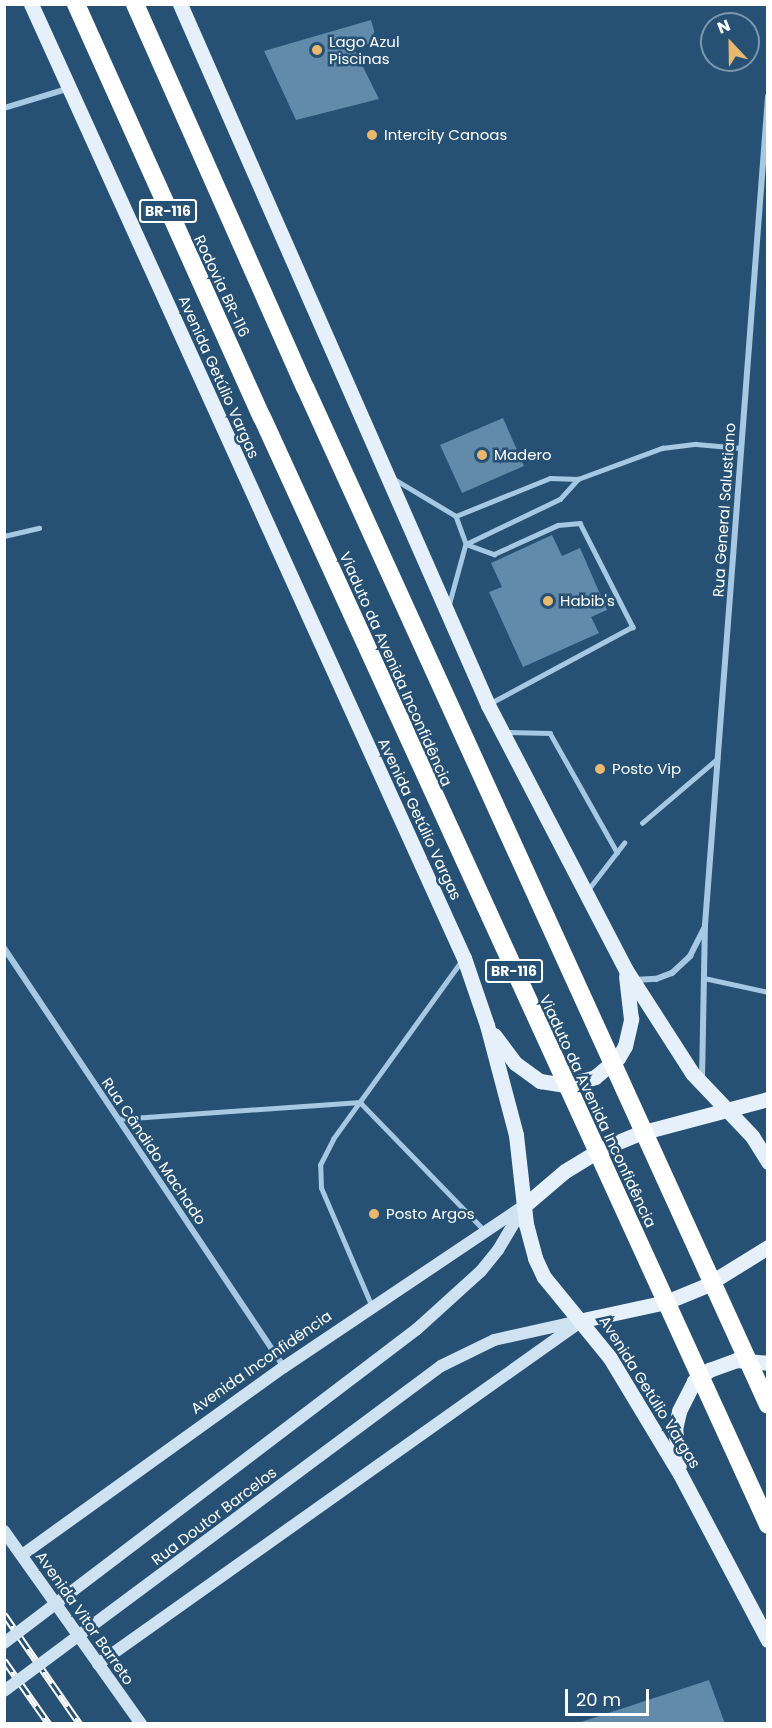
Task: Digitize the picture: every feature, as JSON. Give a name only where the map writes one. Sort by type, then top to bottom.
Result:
[{"type":"highway","name":"Rodovia BR-116","points":[[76,4],[262,417]]},
{"type":"highway","name":"BR-116","points":[[135,4],[156,52]]},
{"type":"highway","name":"BR-116","points":[[142,4],[156,52]]},
{"type":"highway","name":"Viaduto da Avenida Inconfidência","points":[[156,52],[305,387],[768,1405]]},
{"type":"highway","name":"Viaduto da Avenida Inconfidência","points":[[262,417],[768,1525]]},
{"type":"main road","name":"Avenida Getúlio Vargas","points":[[31,4],[67,89],[464,958],[487,1025],[521,1158],[529,1242],[544,1276],[583,1320],[680,1474],[768,1640]]},
{"type":"main road","points":[[180,4],[488,705],[628,975],[702,1086],[752,1136],[768,1162]]},
{"type":"main road","points":[[487,1025],[515,1063],[540,1081],[566,1085],[595,1077],[618,1058],[629,1031],[628,975]]},
{"type":"main road","name":"Avenida Inconfidência","points":[[22,1556],[284,1367],[525,1205],[565,1171],[601,1149],[640,1133],[768,1100]]},
{"type":"main road","name":"Avenida Inconfidência","points":[[417,1329],[481,1271],[498,1250],[525,1205]]},
{"type":"main road","points":[[98,1664],[583,1320],[666,1302],[705,1286],[768,1247]]},
{"type":"main road","name":"Rua Doutor Barcelos","points":[[4,1691],[441,1366],[494,1340],[583,1320]]},
{"type":"main road","name":"Rua Doutor Barcelos","points":[[4,1643],[417,1329]]},
{"type":"main road","points":[[680,1474],[675,1429],[679,1411],[694,1381],[709,1370],[736,1359],[768,1363]]},
{"type":"main road","name":"Avenida Vitor Barreto","points":[[4,1530],[141,1724]]},
{"type":"street","points":[[4,108],[67,89]]},
{"type":"street","name":"Rua General Salustiano","points":[[702,1086],[705,925],[768,96]]},
{"type":"street","name":"Rua General Salustiano","points":[[628,975],[656,979],[672,973],[690,956],[705,925]]},
{"type":"street","name":"Rua Cândido Machado","points":[[4,948],[284,1367]]},
{"type":"lane","points":[[456,516],[550,478],[578,479],[663,448],[696,444],[741,447]]},
{"type":"lane","points":[[386,475],[456,516],[466,544],[447,614]]},
{"type":"lane","points":[[466,544],[560,499],[578,479]]},
{"type":"lane","points":[[466,544],[494,554],[558,525],[580,523],[633,627],[488,705]]},
{"type":"lane","points":[[4,536],[39,528]]},
{"type":"lane","points":[[502,732],[550,733],[617,852]]},
{"type":"lane","points":[[642,823],[718,759]]},
{"type":"lane","points":[[586,893],[624,843]]},
{"type":"lane","points":[[372,1307],[321,1188],[321,1165],[360,1102],[464,958]]},
{"type":"lane","points":[[704,978],[768,992]]},
{"type":"lane","points":[[118,1119],[360,1102],[486,1231]]},
{"type":"building","points":[[371,20],[377,41],[354,49],[379,99],[296,120],[264,51]]},
{"type":"building","name":"Madero","points":[[503,418],[524,466],[462,493],[440,445]]},
{"type":"building","name":"Habib's","points":[[552,535],[562,556],[580,548],[607,610],[591,617],[599,633],[523,667],[489,592],[502,587],[491,563]]},
{"type":"building","points":[[709,1680],[725,1724],[578,1724],[578,1723]]},
{"type":"railway","points":[[4,1614],[80,1724]]},
{"type":"railway","points":[[4,1660],[49,1724]]},
{"type":"place","name":"Lago Azul Piscinas","points":[[317,50]]},
{"type":"place","name":"Intercity Canoas","points":[[372,135]]},
{"type":"place","name":"Madero","points":[[482,455]]},
{"type":"place","name":"Habib's","points":[[548,601]]},
{"type":"place","name":"Posto Vip","points":[[600,769]]},
{"type":"place","name":"Posto Argos","points":[[374,1214]]}]
